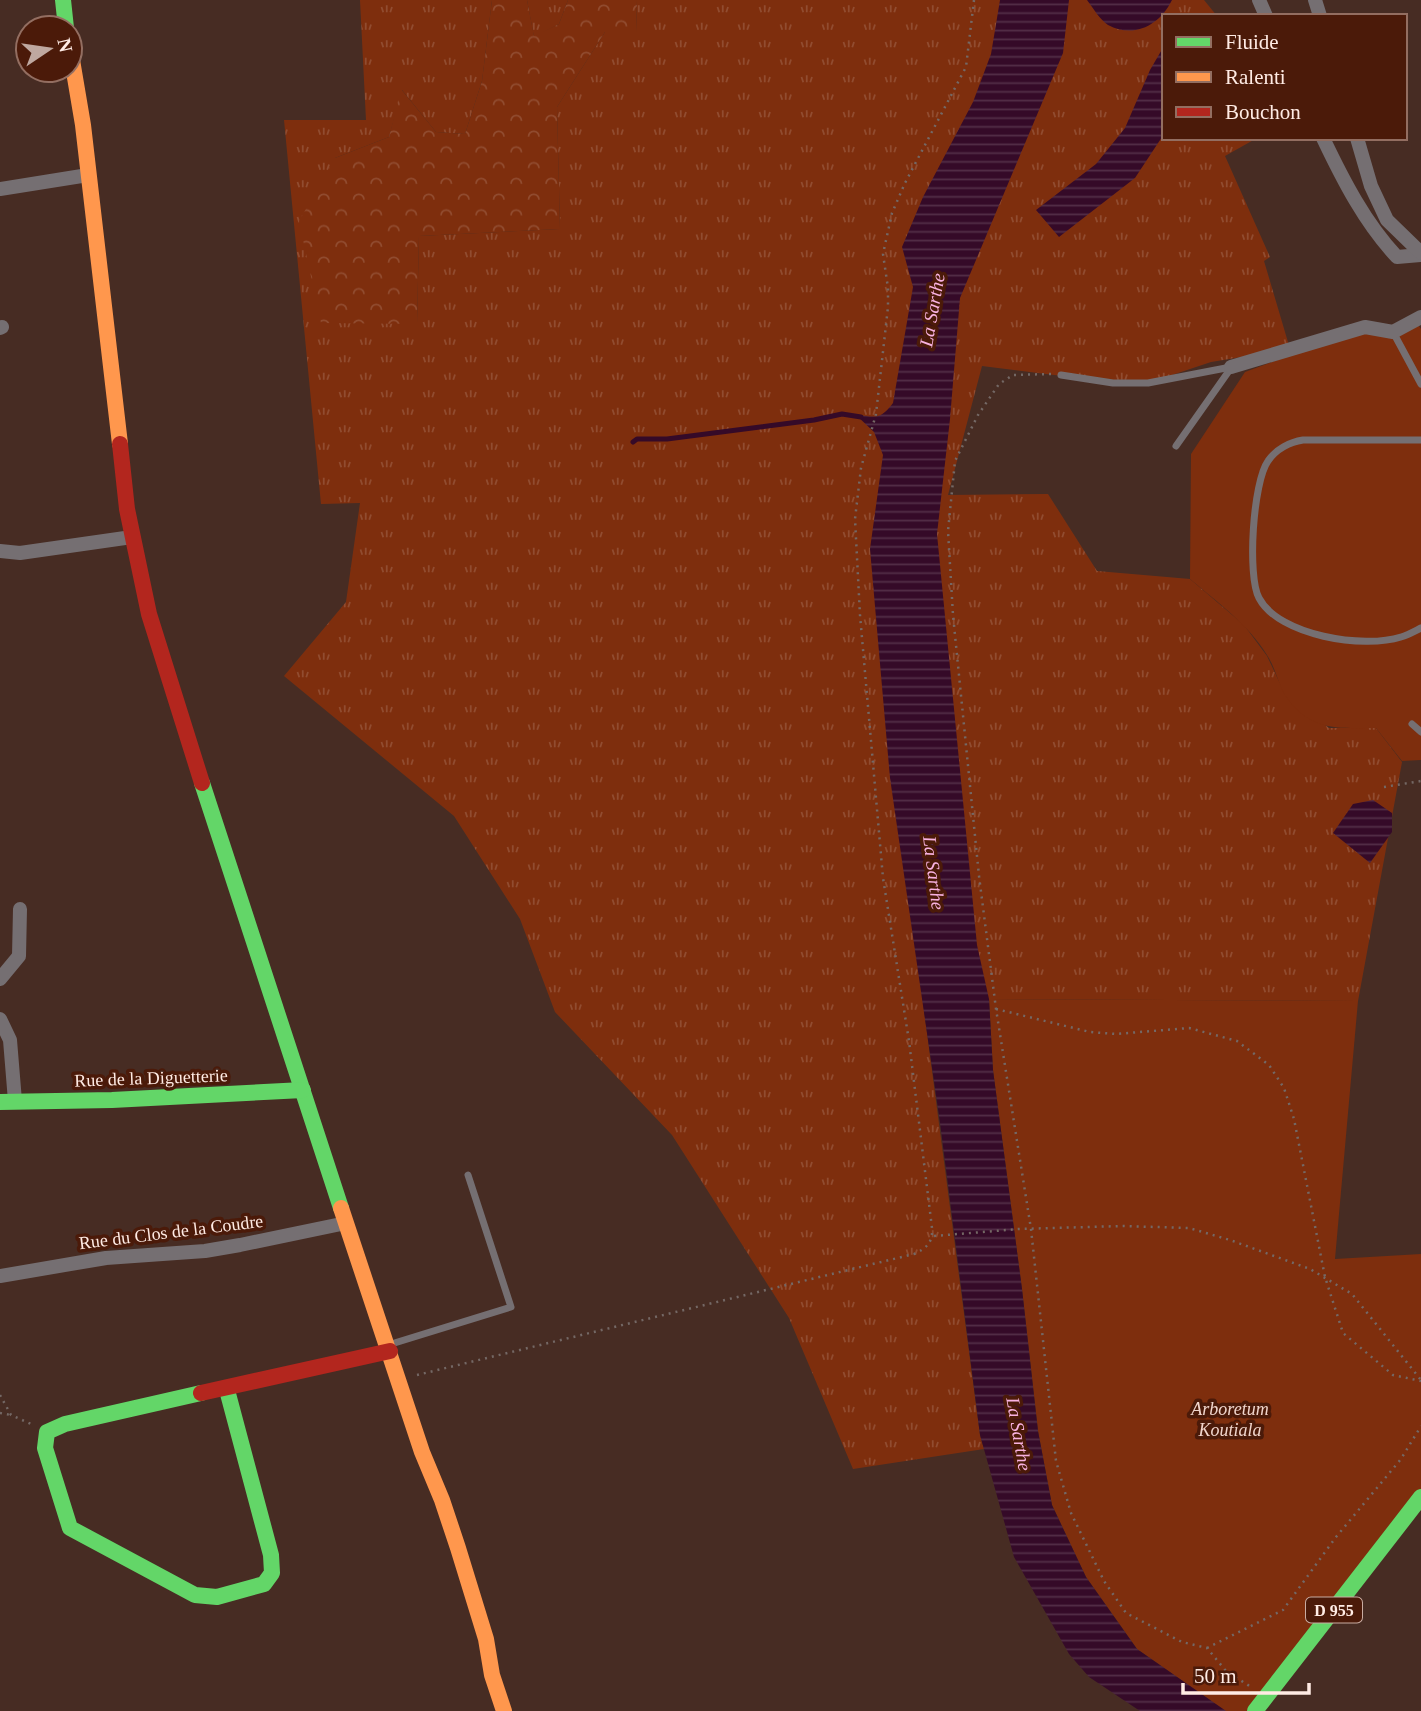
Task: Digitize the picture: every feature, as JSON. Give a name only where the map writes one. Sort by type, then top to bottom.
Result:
[{"type":"street","points":[[77,84],[132,537],[149,614],[168,680],[346,1223],[422,1452],[458,1548],[486,1639],[492,1675],[504,1711]]},
{"type":"street","points":[[1324,140],[1340,174],[1378,237],[1397,257],[1421,254]]},
{"type":"street","points":[[1358,140],[1370,186],[1387,220],[1421,254]]},
{"type":"street","points":[[0,189],[88,175]]},
{"type":"street","points":[[1231,367],[1365,327],[1393,332],[1421,317]]},
{"type":"street","points":[[0,551],[20,553],[132,537]]},
{"type":"street","points":[[0,979],[19,956],[20,909]]},
{"type":"street","points":[[0,1019],[10,1040],[8,1101]]},
{"type":"street","name":"Rue de la Diguetterie","points":[[8,1101],[112,1100],[303,1090]]},
{"type":"street","name":"Rue du Clos de la Coudre","points":[[0,1276],[106,1258],[205,1251],[346,1223]]},
{"type":"street","points":[[227,1390],[271,1555],[272,1573],[264,1584],[216,1597],[195,1595],[70,1528],[45,1448],[47,1432],[65,1424],[227,1390],[389,1348]]},
{"type":"street","name":"D 955","points":[[1255,1711],[1418,1503]]},
{"type":"lane","points":[[1393,332],[1421,384]]},
{"type":"lane","points":[[1061,374],[1111,383],[1148,383],[1231,367]]},
{"type":"lane","points":[[1176,446],[1231,367]]},
{"type":"lane","points":[[1421,440],[1303,440],[1289,443],[1267,462],[1255,503],[1253,569],[1258,597],[1266,608],[1280,621],[1311,635],[1359,641],[1399,638],[1421,628]]},
{"type":"lane","points":[[1412,724],[1421,732]]},
{"type":"lane","points":[[389,1348],[511,1307],[468,1175]]},
{"type":"path","points":[[411,1377],[914,1254],[926,1249],[933,1236],[909,1041],[883,878],[860,615],[855,519],[861,468],[876,414],[888,307],[883,254],[892,213],[966,67],[974,0]]},
{"type":"path","points":[[1061,374],[1013,375],[999,384],[978,415],[955,461],[948,531],[953,615],[978,864],[996,1009],[1031,1229],[1056,1461],[1071,1513],[1104,1581],[1126,1613],[1182,1642],[1207,1648],[1226,1671],[1241,1681]]},
{"type":"path","points":[[1384,787],[1421,781]]},
{"type":"path","points":[[996,1009],[1090,1031],[1116,1034],[1189,1028],[1237,1041],[1269,1065],[1284,1088],[1294,1119],[1325,1276],[1343,1333],[1393,1375],[1421,1380]]},
{"type":"path","points":[[933,1236],[1019,1229],[1123,1226],[1189,1228],[1230,1240],[1325,1276],[1352,1294],[1421,1380]]},
{"type":"path","points":[[0,1395],[11,1415]]},
{"type":"path","points":[[0,1413],[11,1415],[47,1432]]},
{"type":"path","points":[[1207,1648],[1283,1610],[1336,1537],[1401,1459],[1421,1426]]},
{"type":"green space","points":[[360,0],[492,0],[482,81],[465,134],[436,132],[402,90],[389,137],[335,158],[417,323],[419,236],[560,229],[557,107],[605,32],[636,32],[637,0],[1204,0],[1215,14],[1162,14],[1162,140],[1253,140],[1225,156],[1270,257],[1264,261],[1290,349],[1211,362],[1148,383],[1111,382],[982,366],[948,495],[1048,494],[1097,571],[1190,579],[1244,625],[1267,656],[1285,694],[1329,728],[1376,728],[1402,762],[1358,1001],[949,999],[922,995],[984,1449],[853,1469],[789,1318],[672,1135],[555,1012],[520,919],[454,816],[284,676],[346,602],[360,503],[321,504],[284,120],[366,120]]},
{"type":"green space","points":[[492,0],[527,0],[534,36],[559,24],[568,0],[637,0],[636,32],[625,42],[605,32],[557,107],[560,229],[419,236],[417,324],[321,323],[299,221],[335,158],[389,137],[401,89],[436,132],[465,134],[482,81]]},
{"type":"green space","points":[[527,0],[568,0],[559,24],[534,37]]},
{"type":"green space","points":[[1415,320],[1421,329],[1421,760],[1402,761],[1376,728],[1325,725],[1304,716],[1285,695],[1270,660],[1251,633],[1190,579],[1191,454],[1245,372],[1365,327],[1393,332]]},
{"type":"green space","name":"Arboretum Koutiala","points":[[989,999],[1358,1001],[1335,1259],[1421,1254],[1421,1489],[1254,1711],[1225,1711],[1137,1649],[1086,1577],[1052,1505],[1038,1431],[993,1070]]},
{"type":"water","name":"La Sarthe","points":[[1000,0],[1069,0],[1063,53],[960,298],[937,534],[977,945],[989,999],[993,1070],[1038,1431],[1052,1505],[1086,1577],[1137,1649],[1226,1711],[1140,1711],[1089,1677],[1069,1654],[1014,1557],[980,1435],[940,1123],[890,778],[870,549],[883,455],[874,432],[856,415],[877,416],[893,403],[913,287],[902,247],[923,197],[973,102],[991,54]]},
{"type":"water","points":[[1087,0],[1172,0],[1153,23],[1137,30],[1127,31],[1108,25]]},
{"type":"water","points":[[1162,49],[1162,137],[1135,178],[1059,237],[1036,210],[1096,164],[1125,128]]},
{"type":"water","points":[[1373,800],[1392,813],[1392,832],[1370,863],[1333,833],[1353,804]]},
{"type":"waterway","points":[[633,442],[637,439],[667,439],[842,414],[861,417]]},
{"type":"traffic: fast","points":[[63,0],[64,14]]},
{"type":"traffic: fast","points":[[202,783],[341,1208]]},
{"type":"traffic: fast","points":[[0,1102],[112,1100],[303,1090]]},
{"type":"traffic: fast","points":[[201,1393],[65,1424],[47,1432],[45,1448],[70,1528],[195,1595],[217,1597],[264,1584],[272,1573],[271,1555],[227,1390]]},
{"type":"traffic: fast","points":[[1255,1711],[1421,1497]]},
{"type":"traffic: slow","points":[[76,84],[120,444]]},
{"type":"traffic: slow","points":[[341,1208],[422,1452],[458,1548],[486,1639],[492,1675],[504,1711]]},
{"type":"traffic: jam","points":[[120,444],[127,509],[149,614],[202,783]]},
{"type":"traffic: jam","points":[[201,1393],[390,1351]]}]
